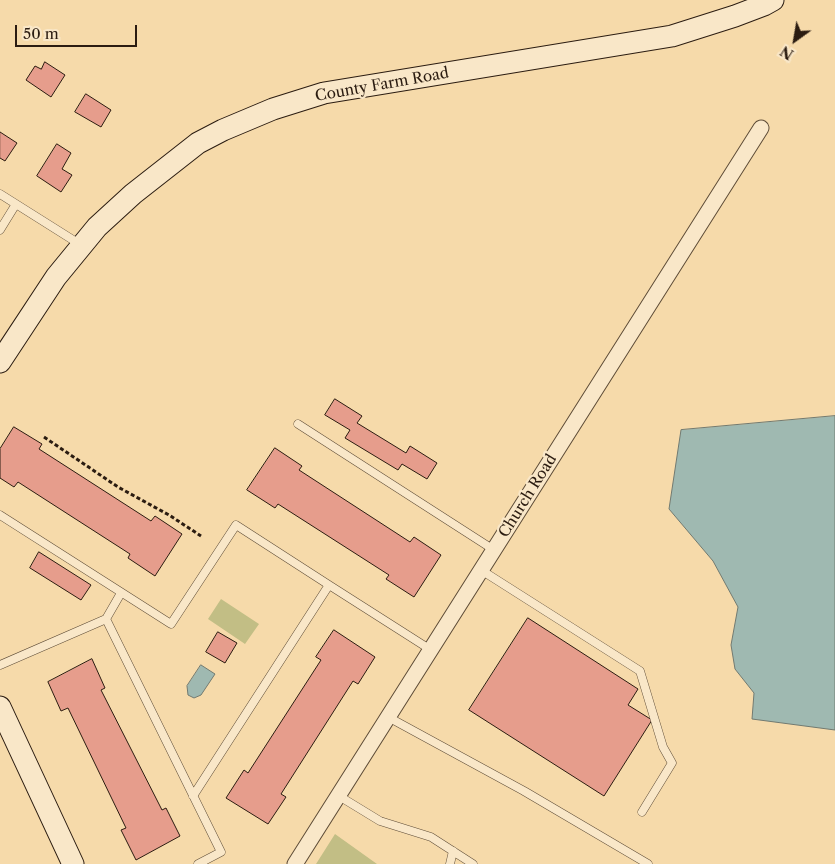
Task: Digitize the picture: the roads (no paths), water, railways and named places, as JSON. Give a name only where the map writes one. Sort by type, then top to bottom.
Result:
[{"type":"main road","name":"County Farm Road","points":[[0,362],[56,277],[98,227],[133,194],[198,143],[223,130],[273,109],[324,93],[672,36],[734,16],[773,0]]},
{"type":"main road","points":[[0,707],[73,864]]},
{"type":"street","name":"Church Road","points":[[295,864],[761,128]]},
{"type":"lane","points":[[0,194],[82,246]]},
{"type":"lane","points":[[0,230],[16,204]]},
{"type":"lane","points":[[298,424],[494,550]]},
{"type":"lane","points":[[0,515],[171,624],[236,525],[432,650]]},
{"type":"lane","points":[[481,570],[640,671],[663,747],[672,763],[642,812]]},
{"type":"lane","points":[[193,796],[329,585]]},
{"type":"lane","points":[[0,665],[106,619],[122,593]]},
{"type":"lane","points":[[106,619],[221,852],[198,864]]},
{"type":"lane","points":[[388,717],[524,791],[648,864]]},
{"type":"lane","points":[[339,796],[380,821],[431,837],[473,864]]},
{"type":"lane","points":[[450,864],[453,851]]},
{"type":"water","points":[[835,416],[835,730],[752,719],[754,693],[735,669],[731,645],[738,607],[713,561],[669,509],[681,430]]},
{"type":"water","points":[[201,665],[215,674],[201,695],[194,698],[188,695],[187,686]]}]
